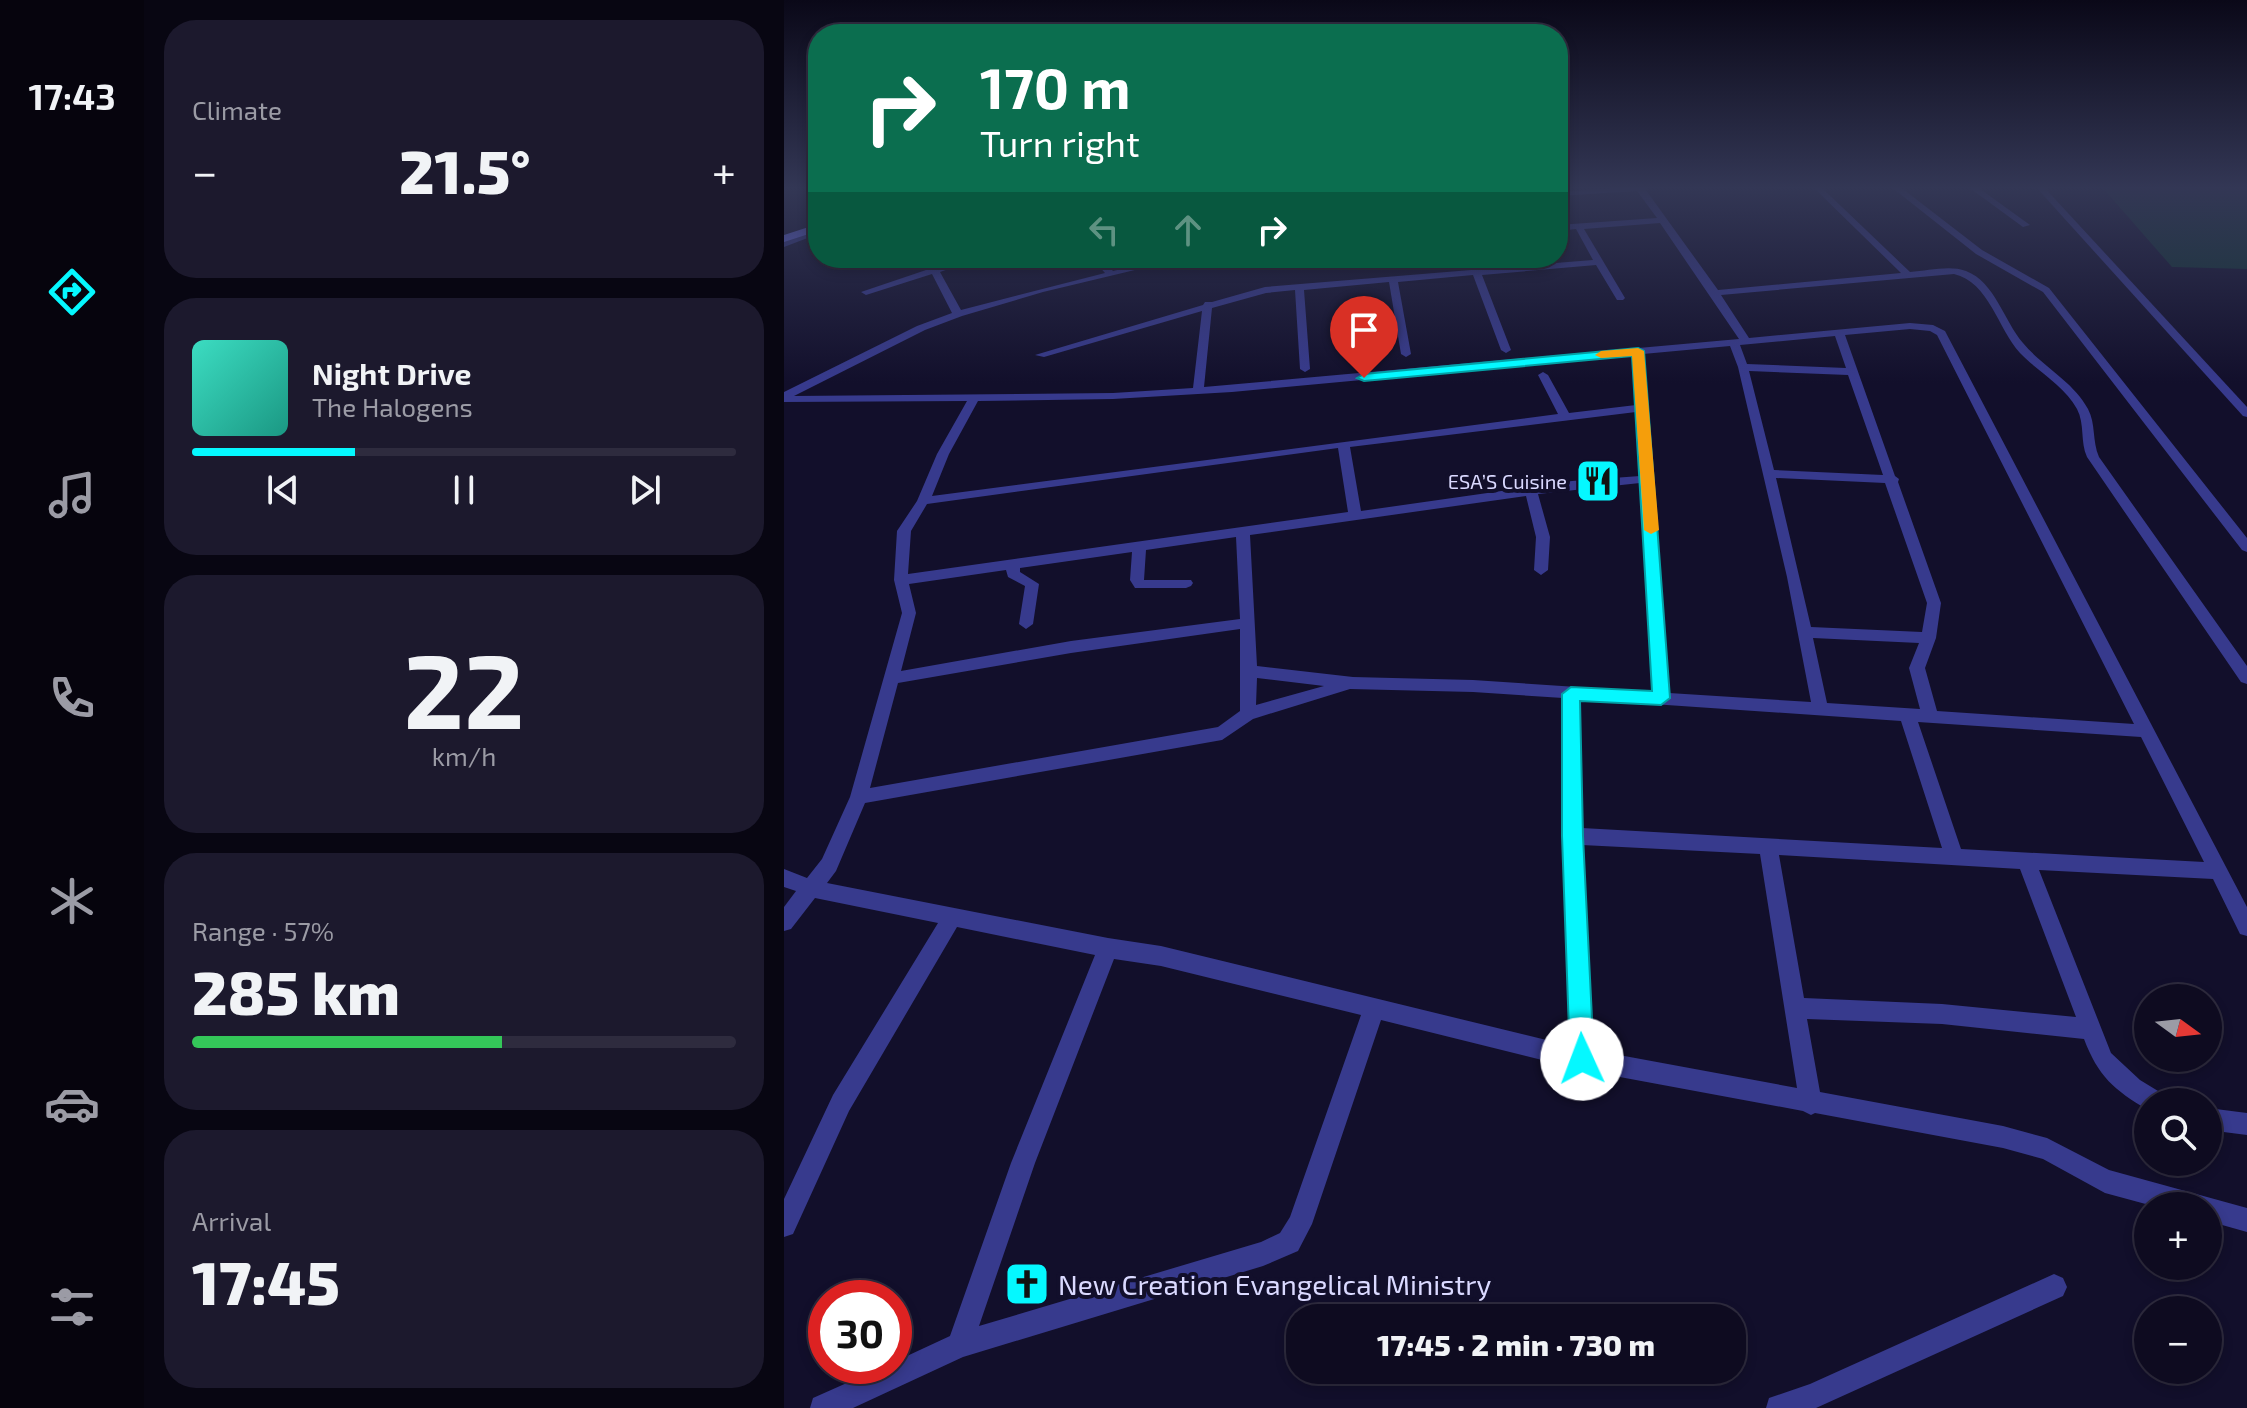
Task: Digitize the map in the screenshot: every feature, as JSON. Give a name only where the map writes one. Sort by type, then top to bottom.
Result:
[{"type":"street","points":[[1592,252],[1620,298]]},
{"type":"street","points":[[1684,252],[1715,293],[1739,341],[1794,577],[1820,709]]},
{"type":"street","points":[[1884,252],[1908,275]]},
{"type":"street","points":[[1979,252],[2046,290],[2247,547]]},
{"type":"street","points":[[2099,252],[2247,414]]},
{"type":"street","points":[[1568,264],[1598,262]]},
{"type":"street","points":[[866,292],[941,268]]},
{"type":"street","points":[[1106,268],[1111,274]]},
{"type":"street","points":[[784,397],[921,328],[958,314],[1137,268]]},
{"type":"street","points":[[1475,268],[1506,350]]},
{"type":"street","points":[[1040,355],[1265,290],[1517,268]]},
{"type":"street","points":[[934,270],[958,314]]},
{"type":"street","points":[[1715,293],[1954,271],[1969,275],[2017,343],[2078,402],[2087,422],[2086,443],[2093,457],[2247,678]]},
{"type":"street","points":[[1393,279],[1406,354]]},
{"type":"street","points":[[1299,286],[1305,369]]},
{"type":"street","points":[[1198,391],[1208,304]]},
{"type":"street","points":[[784,397],[1113,396],[1921,326],[1941,333],[2247,927]]},
{"type":"street","points":[[1839,333],[1893,479],[1934,603],[1929,638],[1917,668],[1930,716]]},
{"type":"street","points":[[1638,351],[1661,698]]},
{"type":"street","points":[[1743,367],[1854,372]]},
{"type":"street","points":[[1543,375],[1565,416]]},
{"type":"street","points":[[784,922],[829,865],[859,797],[894,678],[909,613],[901,580],[904,531],[923,501],[943,454],[975,396]]},
{"type":"street","points":[[923,501],[1640,408]]},
{"type":"street","points":[[1344,446],[1355,516]]},
{"type":"street","points":[[1768,474],[1893,479]]},
{"type":"street","points":[[901,580],[1531,491],[1647,479]]},
{"type":"street","points":[[1531,491],[1543,537],[1541,570]]},
{"type":"street","points":[[1243,533],[1250,671],[1248,714]]},
{"type":"street","points":[[1139,547],[1137,580],[1140,585],[1186,583]]},
{"type":"street","points":[[1013,565],[1013,574],[1032,584],[1026,624]]},
{"type":"street","points":[[894,678],[1071,647],[1248,623]]},
{"type":"street","points":[[1803,632],[1929,638]]},
{"type":"street","points":[[1250,671],[1353,683],[1473,686],[2146,731]]},
{"type":"street","points":[[859,797],[1222,733],[1248,714],[1353,683]]},
{"type":"street","points":[[1571,694],[1582,1059]]},
{"type":"street","points":[[1907,714],[1955,858]]},
{"type":"street","points":[[1573,836],[2216,871]]},
{"type":"street","points":[[1768,846],[1811,1104]]},
{"type":"street","points":[[2027,862],[2103,1060],[2134,1089]]},
{"type":"street","points":[[784,878],[810,888],[824,888],[952,917],[1161,956],[1582,1059],[2033,1144],[2105,1181],[2145,1192]]},
{"type":"street","points":[[784,1225],[841,1103],[952,917]]},
{"type":"street","points":[[960,1345],[1023,1163],[1108,948]]},
{"type":"street","points":[[1796,1008],[1942,1014],[2089,1029]]},
{"type":"street","points":[[823,1408],[960,1345],[1263,1254],[1289,1242],[1300,1224],[1374,1009]]},
{"type":"street","points":[[2222,1121],[2247,1124]]},
{"type":"street","points":[[2222,1213],[2247,1220]]},
{"type":"street","points":[[1779,1408],[1813,1396],[2054,1287]]},
{"type":"green space","points":[[2159,252],[2247,252],[2247,269],[2172,267]]},
{"type":"slow traffic","points":[[1601,355],[1638,351],[1651,530]]},
{"type":"place","name":"ESA’S Cuisine","points":[[1598,481]]},
{"type":"place","name":"New Creation Evangelical Ministry","points":[[1027,1284]]},
{"type":"route","points":[[1364,378],[1638,351],[1661,698],[1571,694],[1582,1059]]}]
